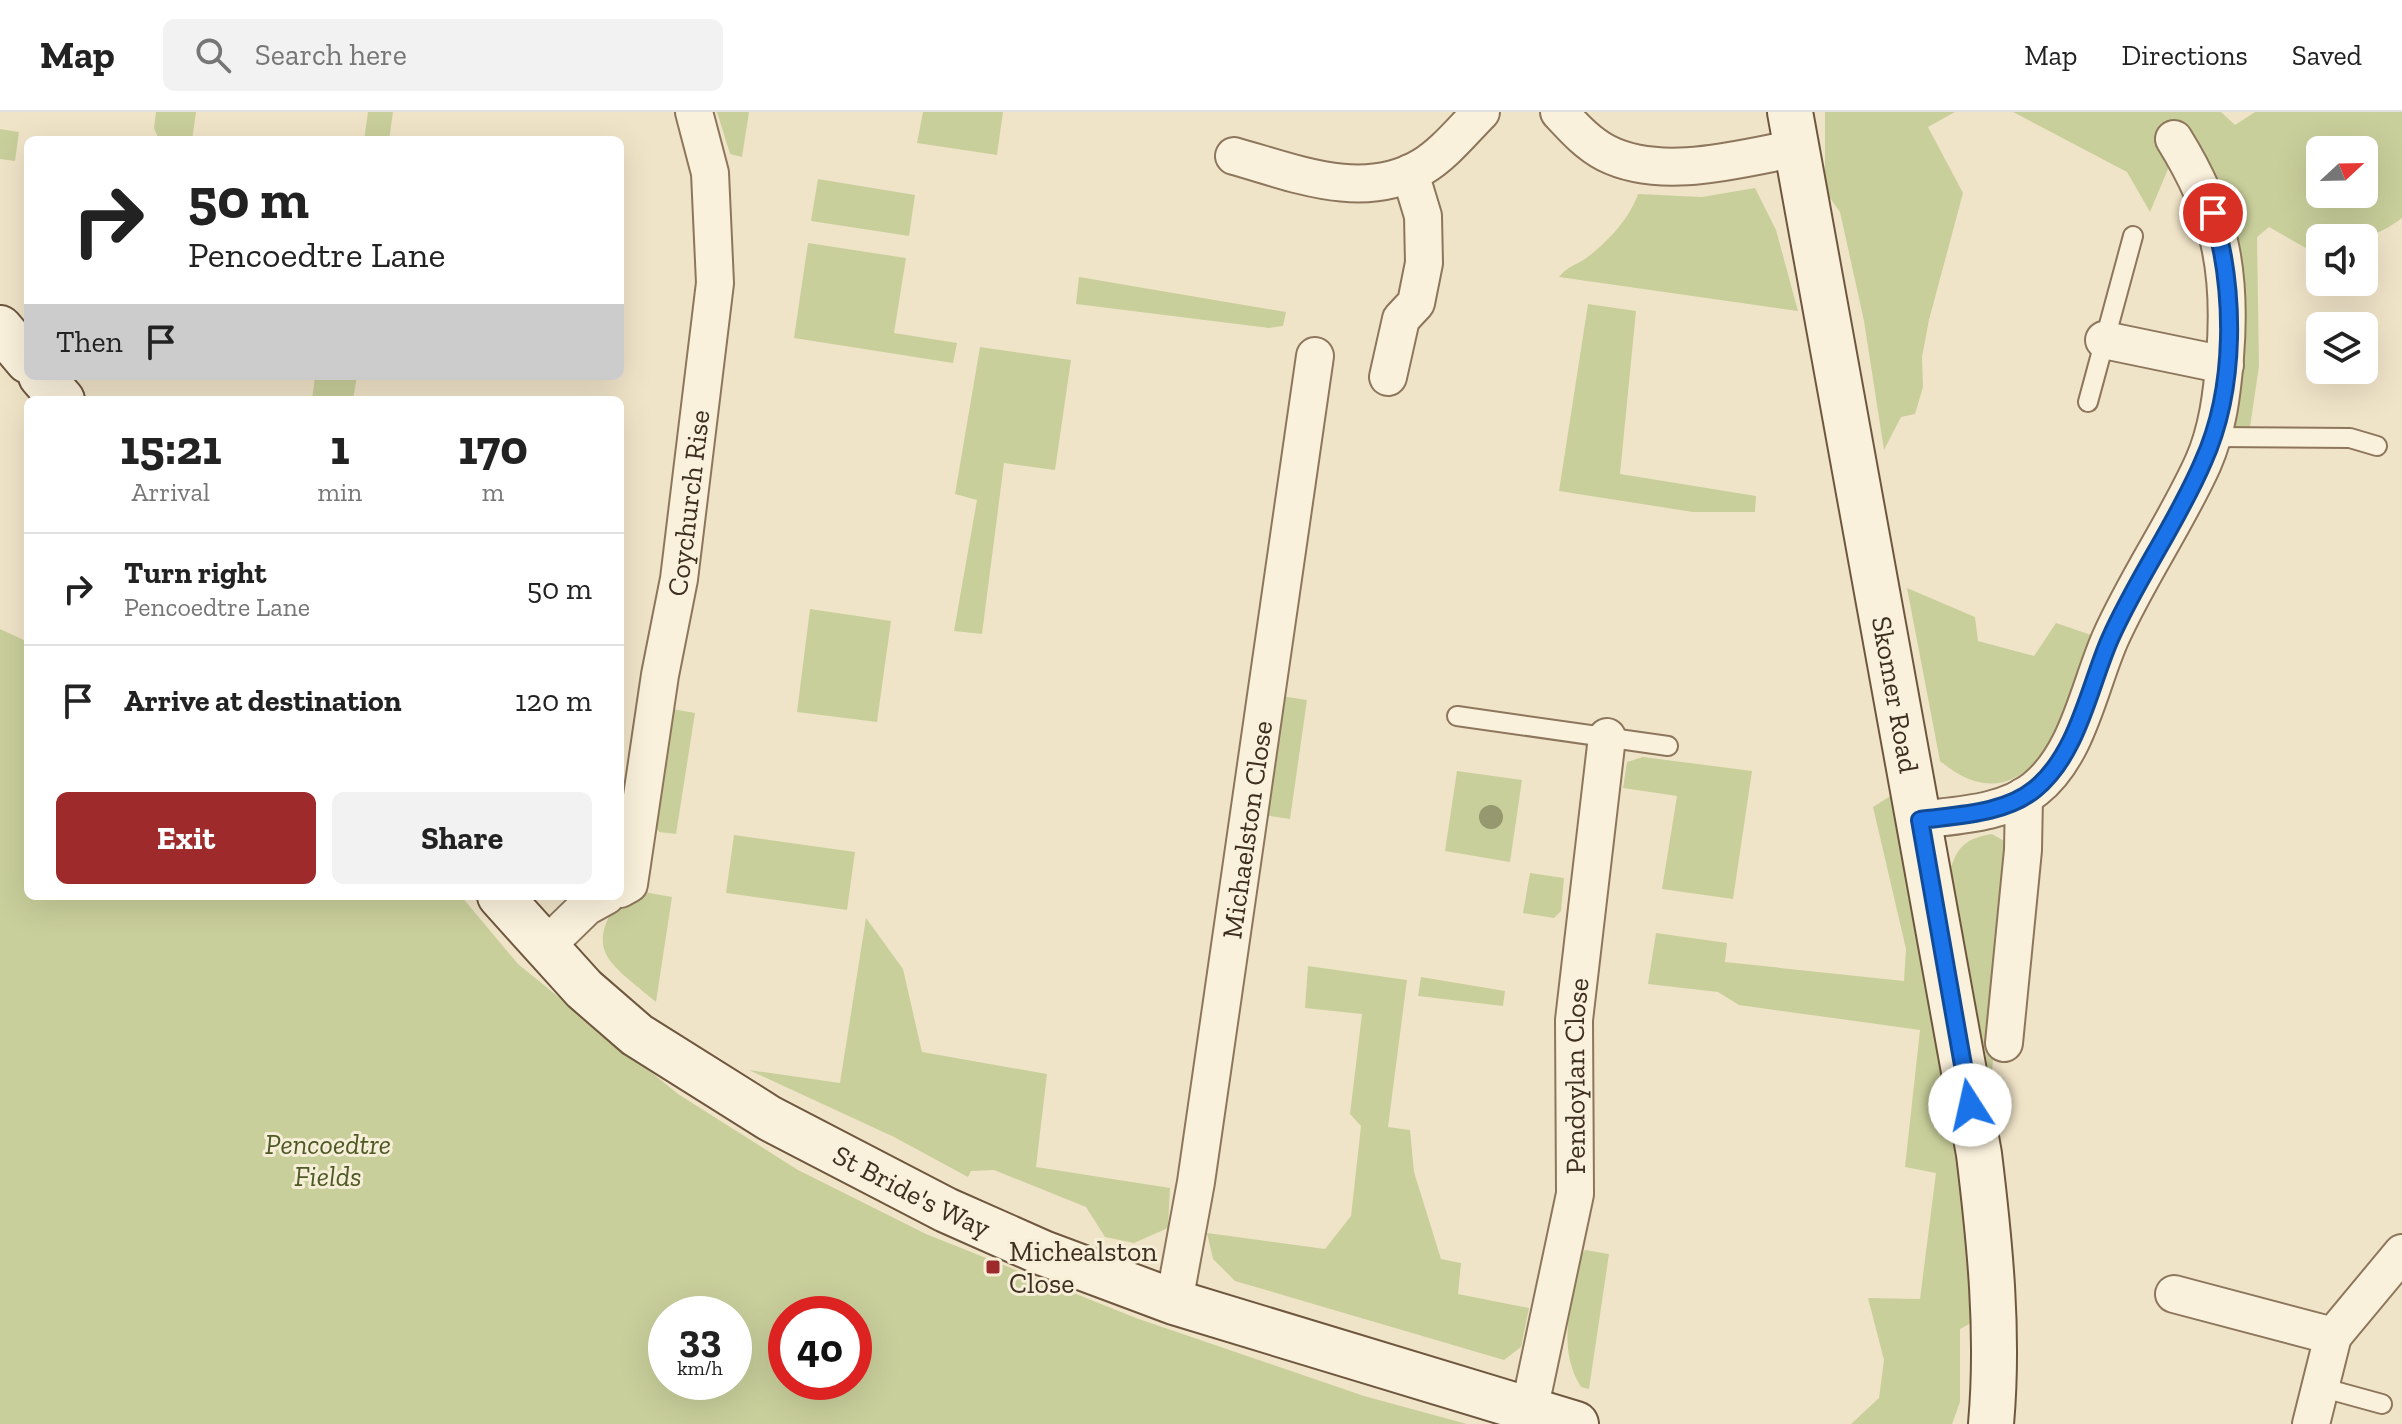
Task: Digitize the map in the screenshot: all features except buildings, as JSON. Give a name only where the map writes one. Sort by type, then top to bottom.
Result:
[{"type":"street","name":"Coychurch Rise","points":[[624,887],[629,884],[660,675],[679,579],[715,283],[710,173],[694,112]]},
{"type":"street","points":[[1234,156],[1349,185],[1372,186],[1410,173],[1436,156],[1481,112]]},
{"type":"street","points":[[1559,112],[1604,152],[1637,162],[1697,164],[1793,130]]},
{"type":"street","name":"Skomer Road","points":[[1793,130],[1979,1154],[1988,1232],[1995,1380],[1991,1424]]},
{"type":"street","points":[[1920,820],[1980,811],[2024,796],[2049,776],[2063,755],[2110,639],[2214,437],[2225,365],[2228,295],[2224,253],[2213,213],[2174,139]]},
{"type":"street","points":[[1388,377],[1401,319],[1416,303],[1424,263],[1423,216],[1410,173]]},
{"type":"street","points":[[0,328],[24,356]]},
{"type":"street","points":[[2104,340],[2225,365]]},
{"type":"street","name":"Michaelston Close","points":[[1174,1302],[1198,1169],[1315,356]]},
{"type":"street","points":[[44,380],[58,396]]},
{"type":"street","name":"Pendoylan Close","points":[[1529,1411],[1575,1194],[1574,1020],[1607,737]]},
{"type":"street","points":[[2004,1043],[2023,850],[2024,796]]},
{"type":"street","name":"St Bride's Way","points":[[504,900],[584,989],[637,1035],[769,1118],[979,1226],[1174,1302],[1576,1424]]},
{"type":"street","points":[[545,947],[586,907],[599,900]]},
{"type":"street","points":[[2311,1424],[2333,1336],[2402,1253]]},
{"type":"street","points":[[2174,1294],[2333,1336]]},
{"type":"lane","points":[[2088,402],[2133,236]]},
{"type":"lane","points":[[2214,437],[2350,438],[2377,446]]},
{"type":"lane","points":[[1457,716],[1668,746]]},
{"type":"lane","points":[[2320,1387],[2382,1404]]},
{"type":"green space","points":[[156,112],[196,112],[193,136],[157,136],[154,128]]},
{"type":"green space","points":[[368,112],[393,112],[390,136],[365,136]]},
{"type":"green space","points":[[717,112],[749,112],[742,157],[730,154]]},
{"type":"green space","points":[[923,112],[1003,112],[997,155],[917,143]]},
{"type":"green space","points":[[1825,112],[1955,112],[1928,127],[1963,193],[1929,320],[1922,357],[1923,387],[1915,414],[1901,417],[1884,450],[1864,321],[1840,212],[1825,191]]},
{"type":"green space","points":[[2013,112],[2221,112],[2235,125],[2255,112],[2402,112],[2402,218],[2378,232],[2378,224],[2306,224],[2306,248],[2269,227],[2257,237],[2259,366],[2250,427],[2239,431],[2232,424],[2239,354],[2176,150],[2150,212],[2127,172]]},
{"type":"green space","points":[[0,129],[19,132],[15,161],[0,159]]},
{"type":"green space","points":[[818,179],[915,195],[909,236],[811,221]]},
{"type":"green space","points":[[1755,188],[1776,230],[1798,311],[1559,277],[1609,238],[1638,194],[1702,197]]},
{"type":"green space","points":[[808,243],[906,258],[894,333],[957,343],[953,363],[794,338]]},
{"type":"green space","points":[[1079,277],[1286,312],[1283,326],[1269,328],[1076,304]]},
{"type":"green space","points":[[1588,304],[1636,311],[1620,474],[1756,496],[1755,512],[1693,512],[1559,491]]},
{"type":"green space","points":[[980,347],[1071,360],[1055,470],[1004,463],[982,634],[954,631],[977,500],[955,494]]},
{"type":"green space","points":[[314,380],[356,380],[354,396],[312,396]]},
{"type":"green space","points":[[1907,588],[1975,617],[1978,641],[2034,656],[2056,623],[2103,639],[2063,725],[2045,752],[2024,772],[2000,783],[1972,780],[1940,761]]},
{"type":"green space","points":[[810,609],[891,621],[877,722],[797,712]]},
{"type":"green space","name":"Pencoedtre Fields","points":[[0,629],[24,640],[24,900],[464,900],[518,964],[678,1094],[798,1170],[926,1234],[1136,1318],[1364,1396],[1467,1424],[0,1424]]},
{"type":"green space","points":[[1281,696],[1307,700],[1290,819],[1263,815]]},
{"type":"green space","points":[[672,709],[695,713],[676,834],[659,832],[655,826]]},
{"type":"green space","points":[[1643,757],[1752,771],[1733,899],[1662,889],[1677,796],[1623,788],[1627,762]]},
{"type":"green space","points":[[1457,771],[1522,780],[1510,862],[1445,851]]},
{"type":"green space","points":[[1892,795],[1962,1173],[1973,1322],[1960,1329],[1960,1402],[1952,1424],[1851,1424],[1879,1398],[1884,1360],[1868,1298],[1920,1299],[1936,1173],[1905,1167],[1920,1030],[1739,1005],[1718,992],[1648,984],[1656,933],[1727,943],[1725,962],[1904,981],[1906,949],[1873,807]]},
{"type":"green space","points":[[1992,834],[2006,842],[2011,853],[1991,1083],[1950,871],[1964,845]]},
{"type":"green space","points":[[734,835],[855,852],[847,910],[726,893]]},
{"type":"green space","points":[[1530,873],[1564,878],[1561,911],[1554,918],[1523,913]]},
{"type":"green space","points":[[626,889],[672,897],[656,1002],[624,975],[606,953],[603,941],[605,927],[619,900],[624,900]]},
{"type":"green space","points":[[866,918],[903,969],[922,1052],[1047,1074],[1036,1167],[1170,1188],[1168,1228],[1134,1243],[1105,1237],[1086,1207],[994,1170],[971,1171],[968,1177],[894,1137],[749,1070],[840,1083]]},
{"type":"green space","points":[[1308,966],[1407,980],[1388,1127],[1410,1130],[1414,1172],[1441,1259],[1461,1263],[1458,1294],[1529,1308],[1521,1347],[1504,1360],[1235,1281],[1213,1259],[1207,1233],[1325,1249],[1351,1216],[1361,1126],[1350,1114],[1362,1014],[1305,1008]]},
{"type":"green space","points":[[1421,977],[1505,991],[1503,1006],[1418,996]]},
{"type":"green space","points":[[1585,1250],[1609,1254],[1589,1389],[1581,1387],[1573,1372],[1567,1341],[1578,1259]]},
{"type":"place","name":"Michealston Close","points":[[993,1267]]},
{"type":"route","points":[[1970,1105],[1920,820],[2005,805],[2033,791],[2049,776],[2063,755],[2110,639],[2138,581],[2203,464],[2214,437],[2222,395],[2228,284],[2224,253],[2213,213]]}]
